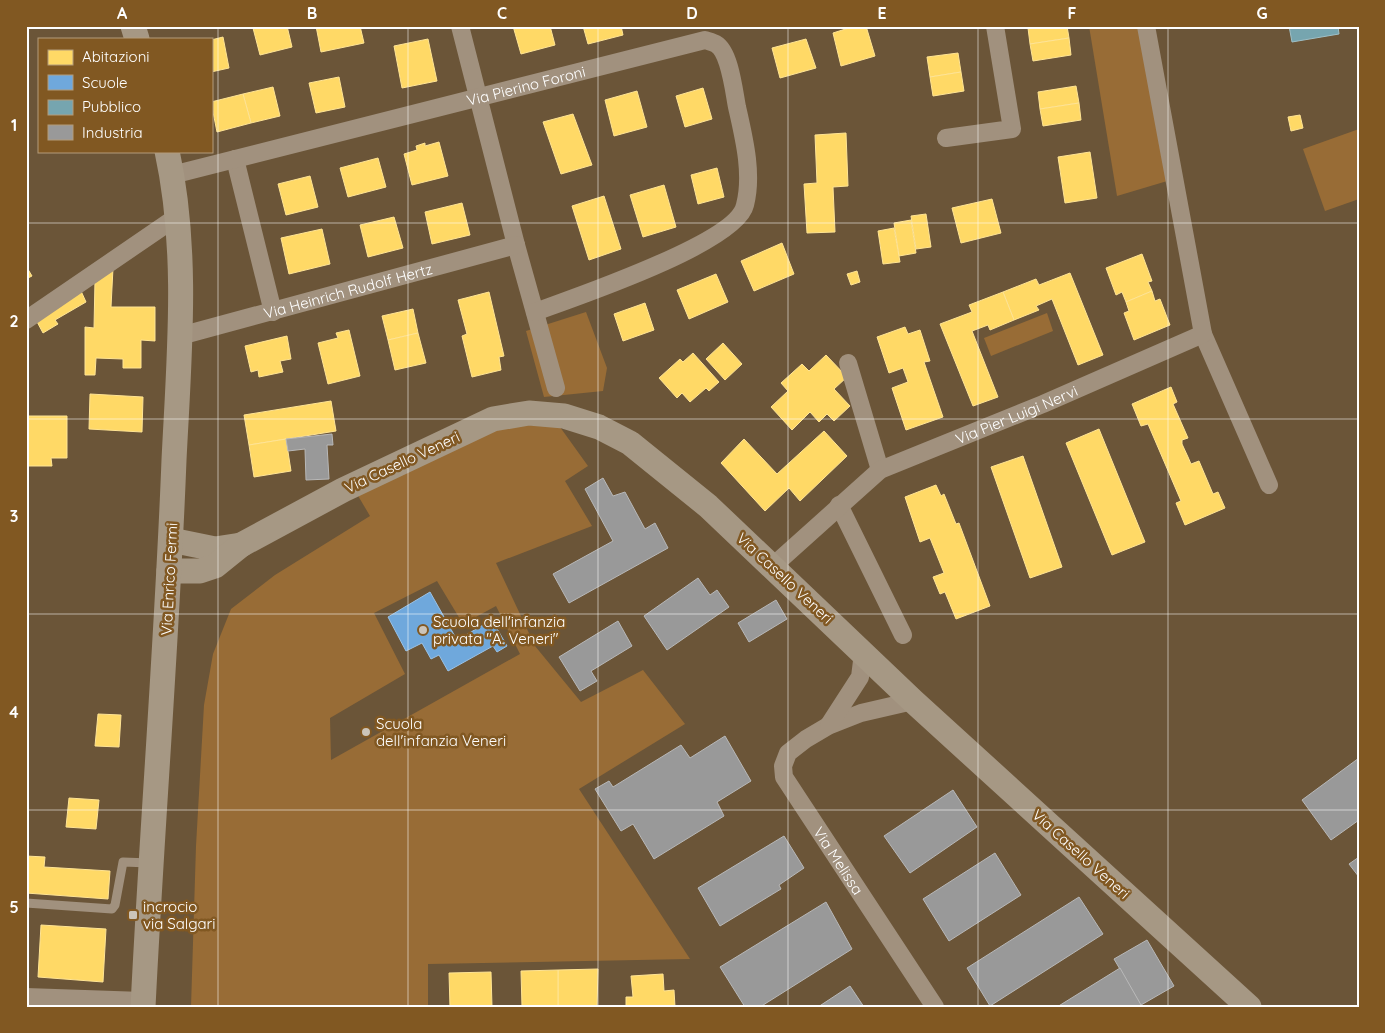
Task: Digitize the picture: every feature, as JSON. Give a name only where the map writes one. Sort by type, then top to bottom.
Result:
[{"type":"street","points":[[133,26],[137,38]]},
{"type":"street","points":[[460,26],[480,98],[516,245],[556,388]]},
{"type":"street","points":[[946,138],[1012,129],[995,26]]},
{"type":"street","points":[[1146,26],[1203,334],[1269,485]]},
{"type":"street","name":"Via Pierino Foroni","points":[[170,163],[235,159],[705,40],[717,44],[727,59],[741,125],[748,167],[745,207],[734,222],[713,238],[654,266],[535,312]]},
{"type":"street","points":[[235,159],[273,312]]},
{"type":"street","name":"Via Enrico Fermi","points":[[143,1004],[150,863],[171,540],[180,336],[178,216],[170,163]]},
{"type":"street","points":[[26,320],[178,216]]},
{"type":"street","name":"Via Heinrich Rudolf Hertz","points":[[180,336],[516,245]]},
{"type":"street","name":"Via Pier Luigi Nervi","points":[[773,566],[880,470],[1043,404],[1203,334]]},
{"type":"street","points":[[848,363],[880,470]]},
{"type":"street","name":"Via Casello Veneri","points":[[169,571],[200,571],[215,566],[241,545],[343,490],[493,419],[530,413],[580,420],[630,443],[708,506],[913,701],[1249,1007]]},
{"type":"street","points":[[839,505],[903,635]]},
{"type":"street","name":"Via Casello Veneri","points":[[171,540],[215,548],[241,545]]},
{"type":"street","name":"Via Melissa","points":[[828,726],[860,677],[863,653]]},
{"type":"street","name":"Via Melissa","points":[[913,701],[877,708],[828,726],[788,752],[782,766],[784,777],[935,1007]]},
{"type":"street","points":[[26,997],[143,1004]]},
{"type":"lane","points":[[26,903],[112,909],[115,905],[123,862],[150,863]]},
{"type":"shaded area","points":[[1089,26],[1146,26],[1174,179],[1117,196]]},
{"type":"shaded area","points":[[1359,129],[1359,199],[1325,211],[1303,149]]},
{"type":"shaded area","points":[[586,312],[607,368],[603,391],[544,397],[526,331]]},
{"type":"shaded area","points":[[1047,313],[1053,331],[991,356],[984,338]]},
{"type":"shaded area","points":[[528,425],[560,427],[588,466],[565,481],[592,526],[496,563],[535,646],[581,702],[643,670],[685,724],[579,789],[690,959],[428,964],[428,1007],[191,1007],[196,846],[204,705],[213,654],[231,609],[275,575],[370,516],[357,494],[495,427]],"holes":[[[437,581],[463,624],[496,606],[520,654],[331,760],[330,718],[405,674],[374,613]]]},
{"type":"building: Abitazioni","points":[[258,26],[287,26],[292,47],[260,55],[253,28]]},
{"type":"building: Abitazioni","points":[[316,26],[360,26],[364,43],[321,52]]},
{"type":"building: Abitazioni","points":[[513,26],[550,26],[555,45],[521,54]]},
{"type":"building: Abitazioni","points":[[583,26],[621,26],[623,35],[588,44]]},
{"type":"building: Abitazioni","points":[[855,26],[866,26],[875,56],[841,66],[833,33]]},
{"type":"building: Abitazioni","points":[[1037,26],[1067,26],[1069,38],[1030,44],[1028,28]]},
{"type":"building: Abitazioni","points":[[223,37],[229,68],[212,72],[212,40]]},
{"type":"building: Abitazioni","points":[[1069,38],[1071,55],[1033,61],[1030,44]]},
{"type":"building: Abitazioni","points":[[428,39],[437,81],[402,88],[394,46]]},
{"type":"building: Abitazioni","points":[[806,39],[816,68],[780,78],[772,48]]},
{"type":"building: Abitazioni","points":[[958,53],[961,72],[930,77],[927,57]]},
{"type":"building: Abitazioni","points":[[961,72],[964,91],[933,96],[930,77]]},
{"type":"building: Abitazioni","points":[[339,77],[345,107],[316,113],[309,83]]},
{"type":"building: Abitazioni","points":[[1076,86],[1079,103],[1040,109],[1038,92]]},
{"type":"building: Abitazioni","points":[[273,87],[280,116],[251,123],[243,94]]},
{"type":"building: Abitazioni","points":[[703,88],[712,119],[685,127],[676,96]]},
{"type":"building: Abitazioni","points":[[637,91],[647,127],[614,136],[605,100]]},
{"type":"building: Abitazioni","points":[[243,94],[251,123],[217,132],[212,102]]},
{"type":"building: Abitazioni","points":[[1079,103],[1081,120],[1043,126],[1040,109]]},
{"type":"building: Abitazioni","points":[[573,114],[592,165],[561,174],[543,122]]},
{"type":"building: Abitazioni","points":[[1300,115],[1303,128],[1291,131],[1288,117]]},
{"type":"building: Abitazioni","points":[[846,133],[848,186],[833,187],[835,232],[807,233],[804,184],[817,183],[815,135]]},
{"type":"building: Abitazioni","points":[[439,142],[448,176],[412,185],[404,154],[417,150],[416,146],[425,143],[425,146]]},
{"type":"building: Abitazioni","points":[[1090,152],[1097,198],[1065,203],[1058,157]]},
{"type":"building: Abitazioni","points":[[378,158],[386,187],[348,197],[340,168]]},
{"type":"building: Abitazioni","points":[[717,168],[724,197],[698,204],[691,175]]},
{"type":"building: Abitazioni","points":[[310,176],[318,207],[286,215],[278,184]]},
{"type":"building: Abitazioni","points":[[664,185],[676,227],[643,237],[630,195]]},
{"type":"building: Abitazioni","points":[[604,196],[621,249],[589,260],[572,206]]},
{"type":"building: Abitazioni","points":[[992,199],[1001,233],[961,243],[952,208]]},
{"type":"building: Abitazioni","points":[[462,203],[470,235],[432,244],[425,212]]},
{"type":"building: Abitazioni","points":[[926,214],[931,247],[916,249],[911,216]]},
{"type":"building: Abitazioni","points":[[394,217],[403,248],[368,257],[360,225]]},
{"type":"building: Abitazioni","points":[[911,220],[916,253],[899,256],[894,223]]},
{"type":"building: Abitazioni","points":[[894,228],[900,262],[883,264],[878,231]]},
{"type":"building: Abitazioni","points":[[322,229],[330,264],[289,274],[281,238]]},
{"type":"building: Abitazioni","points":[[782,243],[794,274],[754,291],[741,261]]},
{"type":"building: Abitazioni","points":[[1142,254],[1152,281],[1148,282],[1152,291],[1126,302],[1122,292],[1116,295],[1106,268]]},
{"type":"building: Abitazioni","points":[[26,266],[32,276],[26,279]]},
{"type":"building: Abitazioni","points":[[113,268],[111,307],[155,307],[155,341],[141,340],[141,368],[123,368],[123,359],[96,358],[95,375],[85,375],[85,327],[94,328],[95,280]]},
{"type":"building: Abitazioni","points":[[857,271],[860,282],[851,285],[847,274]]},
{"type":"building: Abitazioni","points":[[1070,273],[1103,355],[1078,365],[1052,299],[1036,306],[1039,310],[1014,320],[1003,292],[1036,279],[1039,285]]},
{"type":"building: Abitazioni","points":[[716,274],[728,302],[689,319],[677,290]]},
{"type":"building: Abitazioni","points":[[81,291],[86,302],[55,320],[58,324],[43,333],[35,318]]},
{"type":"building: Abitazioni","points":[[1152,291],[1155,301],[1160,299],[1170,325],[1134,340],[1124,313],[1129,311],[1126,302]]},
{"type":"building: Abitazioni","points":[[489,292],[504,356],[499,357],[501,370],[472,377],[462,336],[467,334],[458,300]]},
{"type":"building: Abitazioni","points":[[1003,292],[1014,320],[990,330],[988,325],[972,331],[998,397],[973,406],[940,324],[972,312],[969,305]]},
{"type":"building: Abitazioni","points":[[645,303],[654,330],[623,341],[614,314]]},
{"type":"building: Abitazioni","points":[[413,309],[418,333],[388,340],[382,316]]},
{"type":"building: Abitazioni","points":[[905,327],[908,334],[920,330],[930,361],[924,362],[943,417],[906,430],[892,388],[908,382],[903,368],[889,373],[877,337]]},
{"type":"building: Abitazioni","points":[[349,330],[360,376],[328,384],[318,343],[338,338],[336,333]]},
{"type":"building: Abitazioni","points":[[418,333],[426,363],[395,370],[388,340]]},
{"type":"building: Abitazioni","points":[[287,336],[291,359],[280,361],[283,372],[259,377],[258,370],[251,372],[245,346]]},
{"type":"building: Abitazioni","points":[[723,343],[742,364],[725,380],[706,359]]},
{"type":"building: Abitazioni","points":[[693,353],[719,382],[709,391],[706,388],[690,402],[682,393],[677,398],[659,378],[680,359],[683,362]]},
{"type":"building: Abitazioni","points":[[826,355],[847,377],[834,389],[850,406],[834,421],[827,414],[819,422],[810,412],[792,430],[771,407],[788,391],[781,383],[802,364],[809,371]]},
{"type":"building: Abitazioni","points":[[1171,387],[1177,402],[1173,404],[1188,438],[1182,440],[1182,444],[1191,464],[1199,461],[1213,494],[1218,492],[1225,508],[1185,525],[1176,503],[1181,501],[1148,424],[1141,426],[1132,404]]},
{"type":"building: Abitazioni","points":[[90,394],[143,397],[142,432],[89,429]]},
{"type":"building: Abitazioni","points":[[331,401],[336,431],[249,445],[244,415]]},
{"type":"building: Abitazioni","points":[[26,416],[67,416],[67,458],[51,458],[52,466],[26,466]]},
{"type":"building: Abitazioni","points":[[1099,429],[1145,542],[1112,555],[1066,443]]},
{"type":"building: Abitazioni","points":[[824,431],[847,456],[800,501],[789,488],[765,511],[721,463],[744,439],[777,474]]},
{"type":"building: Abitazioni","points":[[286,439],[291,471],[254,477],[249,445]]},
{"type":"building: Abitazioni","points":[[1023,456],[1062,567],[1030,578],[991,467]]},
{"type":"building: Abitazioni","points":[[936,485],[941,496],[944,494],[956,524],[959,523],[990,606],[956,619],[945,592],[940,594],[933,577],[944,573],[930,538],[920,542],[905,497]]},
{"type":"building: Abitazioni","points":[[98,714],[121,715],[119,747],[95,746]]},
{"type":"building: Abitazioni","points":[[69,798],[99,800],[96,829],[66,827]]},
{"type":"building: Abitazioni","points":[[26,856],[45,857],[44,867],[110,871],[108,899],[26,893]]},
{"type":"building: Abitazioni","points":[[41,925],[106,929],[103,982],[38,977]]},
{"type":"building: Abitazioni","points":[[598,969],[597,1007],[558,1007],[558,970]]},
{"type":"building: Abitazioni","points":[[558,970],[558,1007],[522,1007],[521,971]]},
{"type":"building: Abitazioni","points":[[491,972],[492,1007],[450,1007],[449,973]]},
{"type":"building: Abitazioni","points":[[663,974],[664,991],[674,990],[675,1007],[626,1007],[626,997],[633,997],[631,976]]},
{"type":"building: Scuole","name":"Scuola dell'infanzia privata \"A. Veneri\"","points":[[430,592],[457,640],[492,620],[507,646],[497,652],[493,646],[448,671],[439,655],[431,659],[422,643],[406,651],[388,617]]},
{"type":"building: Pubblico","points":[[1289,26],[1338,26],[1339,34],[1292,42]]},
{"type":"building: Industria","points":[[332,434],[333,445],[327,445],[329,479],[306,480],[305,449],[288,451],[286,439]]},
{"type":"building: Industria","points":[[603,478],[613,496],[625,492],[645,529],[655,523],[668,548],[569,603],[553,574],[613,541],[585,489]]},
{"type":"building: Industria","points":[[698,578],[710,595],[717,590],[729,607],[667,650],[644,616]]},
{"type":"building: Industria","points":[[776,600],[787,619],[749,642],[738,623]]},
{"type":"building: Industria","points":[[618,621],[632,646],[591,671],[597,681],[580,691],[559,657]]},
{"type":"building: Industria","points":[[725,736],[751,781],[717,802],[724,816],[654,859],[633,824],[621,831],[595,789],[609,781],[613,787],[681,745],[690,758]]},
{"type":"building: Industria","points":[[1359,758],[1359,820],[1331,840],[1302,800]]},
{"type":"building: Industria","points":[[953,790],[977,827],[910,873],[884,836]]},
{"type":"building: Industria","points":[[784,836],[804,868],[779,885],[781,889],[720,926],[698,888]]},
{"type":"building: Industria","points":[[995,853],[1021,895],[949,941],[923,899]]},
{"type":"building: Industria","points":[[1359,857],[1359,877],[1349,864]]},
{"type":"building: Industria","points":[[1079,897],[1103,934],[990,1006],[967,968]]},
{"type":"building: Industria","points":[[826,902],[852,949],[760,1007],[745,1007],[720,967]]},
{"type":"building: Industria","points":[[1147,940],[1174,986],[1141,1005],[1114,959]]},
{"type":"building: Industria","points":[[1120,968],[1141,1005],[1138,1007],[1057,1007]]},
{"type":"building: Industria","points":[[850,986],[864,1007],[818,1007]]},
{"type":"place","name":"Scuola dell'infanzia privata \"A. Veneri\"","points":[[423,630]]},
{"type":"place","name":"Scuola dell'infanzia Veneri","points":[[366,732]]},
{"type":"place","name":"incrocio via Salgari","points":[[133,915]]}]
